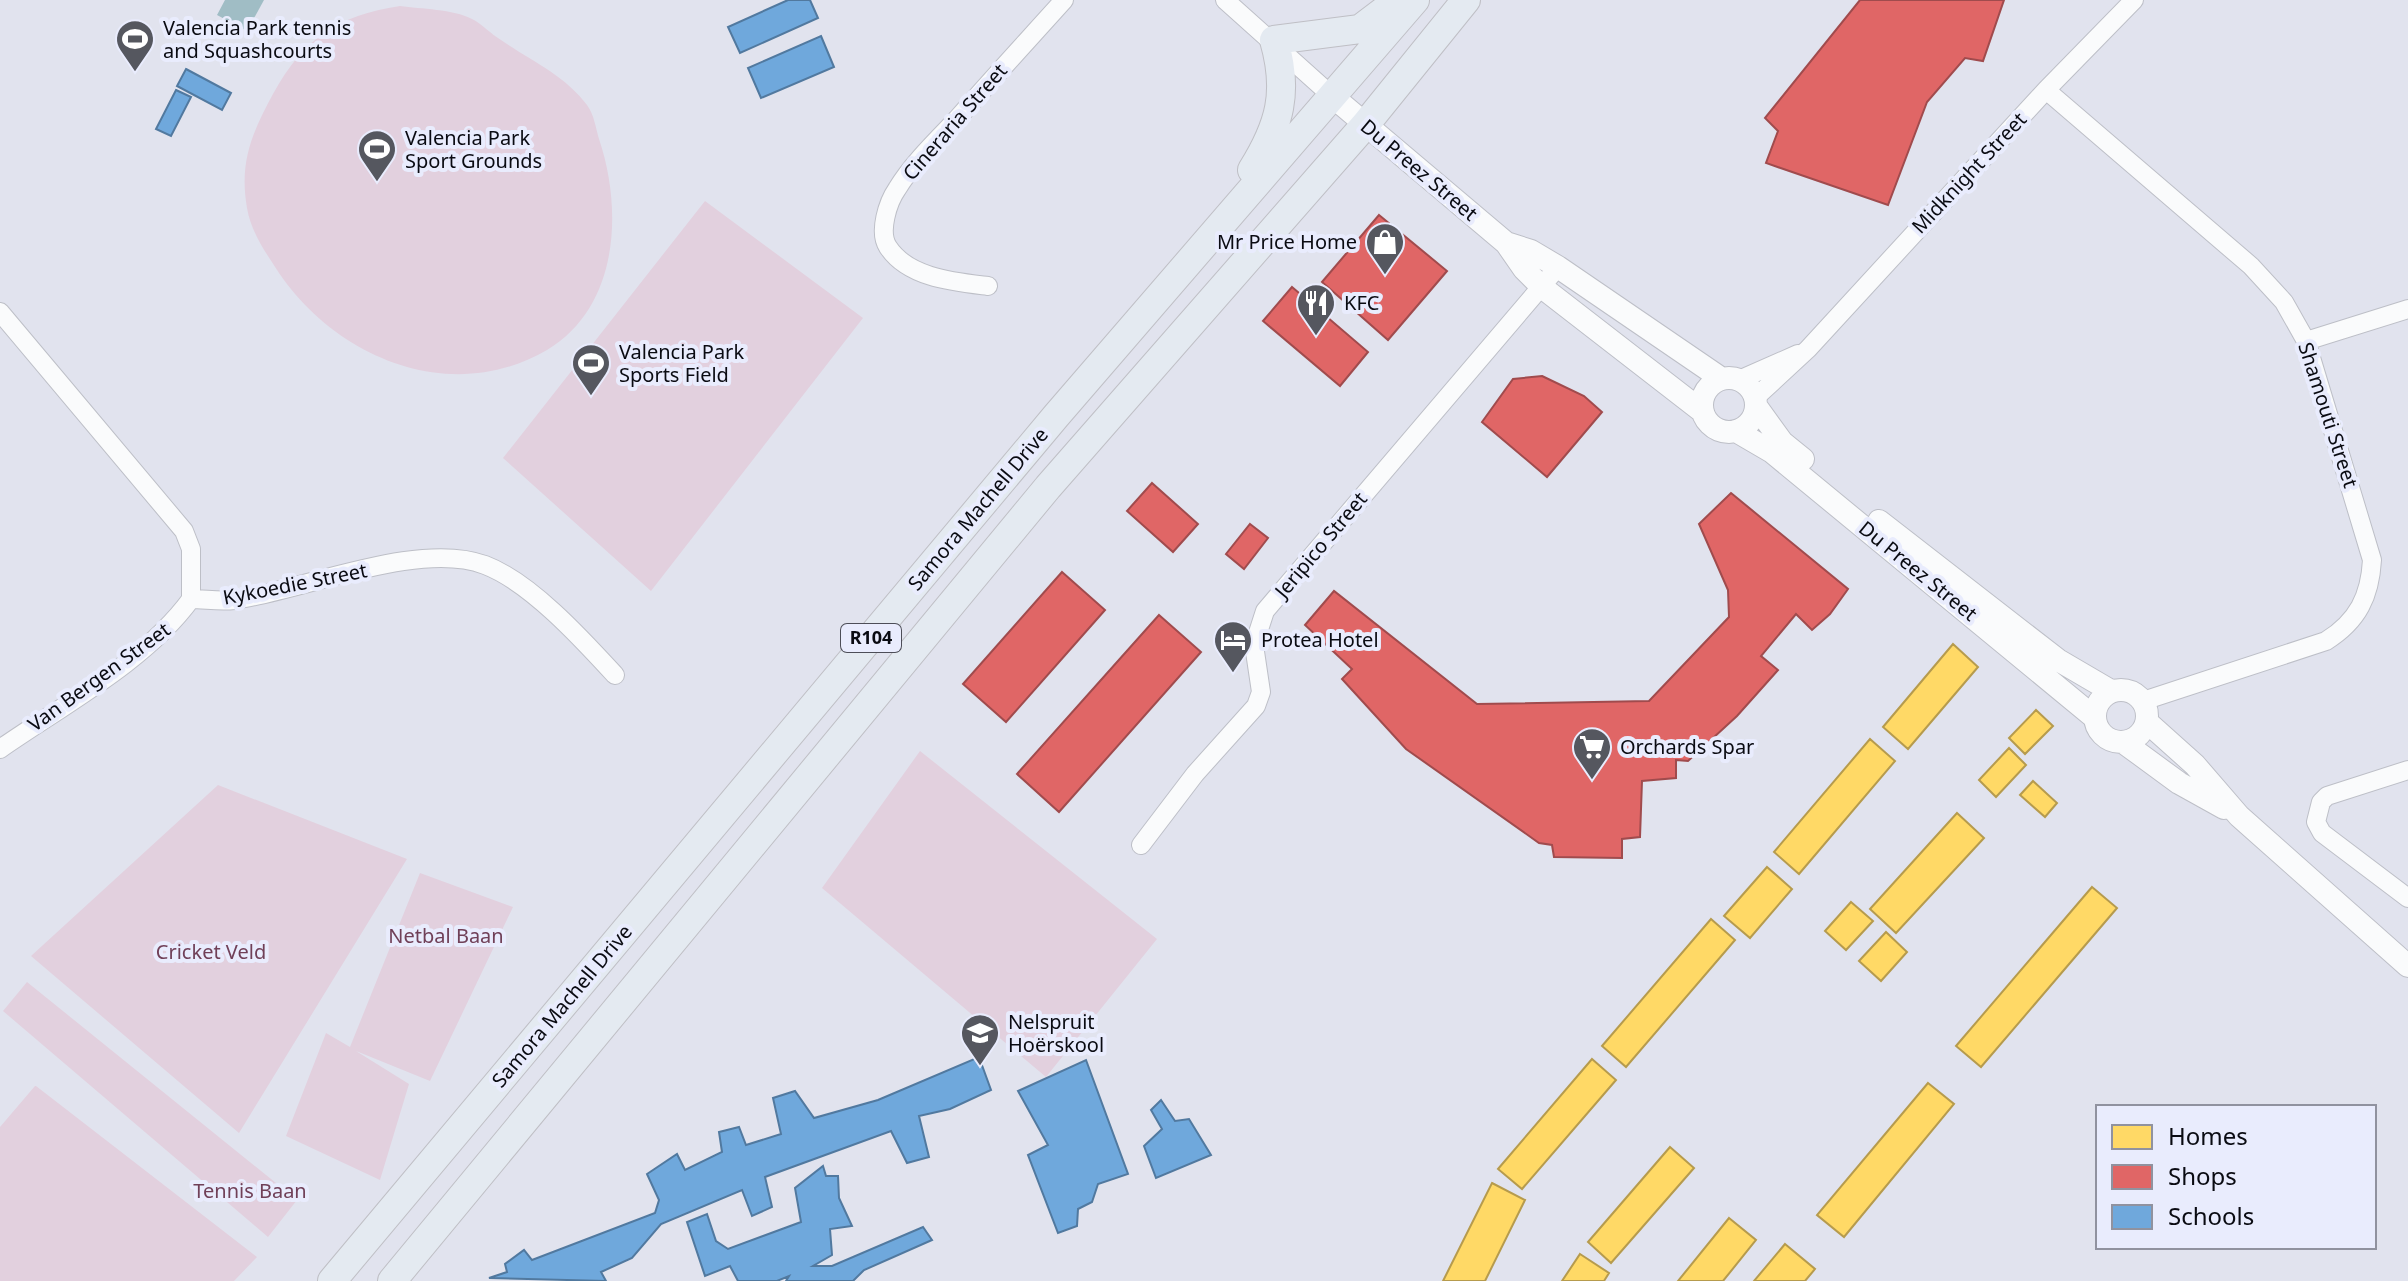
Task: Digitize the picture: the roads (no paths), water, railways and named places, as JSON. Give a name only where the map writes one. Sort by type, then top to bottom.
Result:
[{"type":"main road","points":[[1201,252],[1272,139],[1281,89],[1280,63],[1274,40],[1360,29],[1398,0]]},
{"type":"main road","name":"Samora Machell Drive","points":[[332,1281],[1056,416],[1201,252],[1415,0]]},
{"type":"main road","name":"Samora Machell Drive","points":[[392,1281],[1048,487],[1365,125],[1466,0]]},
{"type":"street","name":"Cineraria Street","points":[[988,286],[948,281],[919,272],[898,257],[886,246],[884,227],[890,201],[919,161],[1064,0]]},
{"type":"street","points":[[1225,0],[1274,40],[1332,96]]},
{"type":"street","name":"Midknight Street","points":[[1756,402],[2046,90],[2134,0]]},
{"type":"street","name":"Shamouti Street","points":[[2046,90],[2251,266],[2284,302],[2306,341],[2372,560],[2370,586],[2361,608],[2343,630],[2326,641],[2145,712]]},
{"type":"street","name":"Du Preez Street","points":[[1332,96],[1506,243],[1524,269],[1543,288],[1703,412]]},
{"type":"street","name":"Du Preez Street","points":[[1506,243],[1531,251],[1558,267],[1730,380]]},
{"type":"street","name":"Jeripico Street","points":[[1141,845],[1195,774],[1256,706],[1261,692],[1254,645],[1265,611],[1558,267]]},
{"type":"street","points":[[2306,341],[2408,309]]},
{"type":"street","name":"Kykoedie Street","points":[[0,312],[184,531],[191,549],[191,599],[231,601],[416,559],[450,557],[485,565],[520,586],[615,675]]},
{"type":"street","name":"Midknight Street","points":[[1730,380],[1808,349]]},
{"type":"street","points":[[1730,380],[1756,402],[1750,422],[1736,431],[1714,428],[1703,412],[1708,388],[1730,380]]},
{"type":"street","name":"Du Preez Street","points":[[1756,402],[1782,442],[1865,510],[2058,660],[2111,691]]},
{"type":"street","name":"Du Preez Street","points":[[1736,431],[1772,452],[2095,718]]},
{"type":"street","name":"Van Bergen Street","points":[[0,749],[145,648],[173,624],[191,599]]},
{"type":"street","points":[[2239,816],[2179,783],[2123,742],[2107,739],[2095,718],[2098,702],[2111,691],[2128,690],[2239,816],[2408,966]]},
{"type":"street","points":[[2123,742],[2138,736],[2145,712]]},
{"type":"street","points":[[2408,770],[2327,796],[2321,802],[2316,822],[2322,833],[2408,898]]},
{"type":"water","points":[[225,0],[264,0],[247,31],[217,15]]},
{"type":"place","name":"Valencia Park tennis and Squashcourts","points":[[135,73]]},
{"type":"place","name":"Valencia Park Sport Grounds","points":[[377,183]]},
{"type":"place","name":"Mr Price Home","points":[[1385,276]]},
{"type":"place","name":"KFC","points":[[1316,337]]},
{"type":"place","name":"Valencia Park Sports Field","points":[[591,397]]},
{"type":"place","name":"Protea Hotel","points":[[1233,674]]},
{"type":"place","name":"Orchards Spar","points":[[1592,781]]},
{"type":"place","name":"Nelspruit Hoërskool","points":[[980,1067]]},
{"type":"park label","name":"Netbal Baan","points":[[446,936]]},
{"type":"park label","name":"Cricket Veld","points":[[211,952]]},
{"type":"park label","name":"Tennis Baan","points":[[250,1191]]}]
